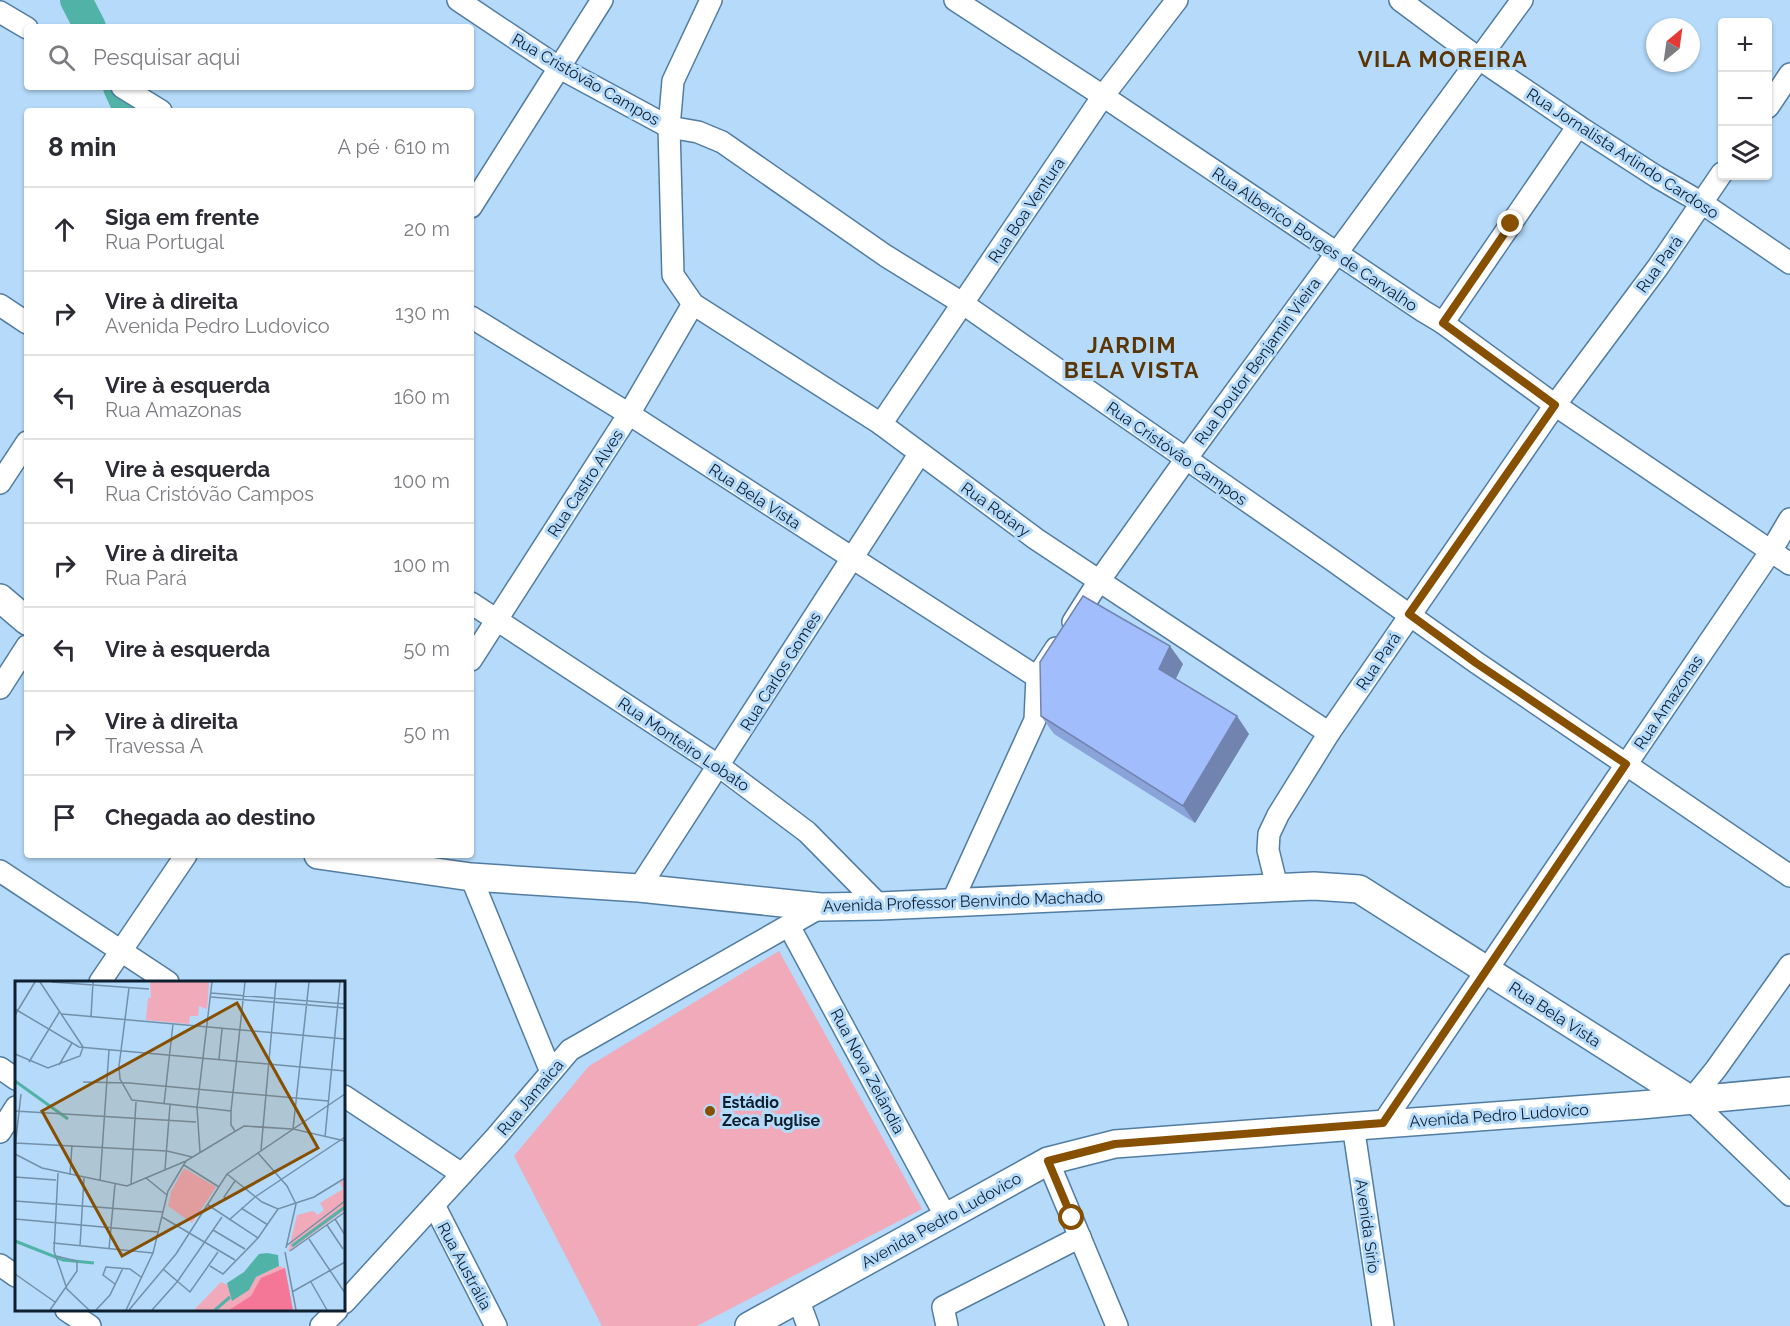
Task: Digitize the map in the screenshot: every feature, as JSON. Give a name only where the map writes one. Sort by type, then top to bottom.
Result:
[{"type":"main road","points":[[0,598],[24,618]]},
{"type":"main road","name":"Avenida Professor Benvindo Machado","points":[[347,858],[471,877],[639,888],[821,908],[1277,887],[1314,886],[1359,889]]},
{"type":"main road","name":"Rua Bela Vista","points":[[1359,889],[1691,1100]]},
{"type":"main road","name":"Avenida Pedro Ludovico","points":[[749,1326],[1048,1161],[1115,1144],[1790,1091]]},
{"type":"street","name":"Rua Cristóvão Campos","points":[[458,0],[558,67],[669,127],[698,132],[722,142],[886,256],[962,303],[1476,663],[1790,876]]},
{"type":"street","points":[[474,202],[602,0]]},
{"type":"street","points":[[669,127],[673,81],[711,0]]},
{"type":"street","name":"Rua Alberico Borges de Carvalho","points":[[955,0],[1443,323],[1555,405],[1790,564]]},
{"type":"street","name":"Rua Boa Ventura","points":[[881,424],[1103,96],[1178,0]]},
{"type":"street","name":"Rua Jornalista Arlindo Cardoso","points":[[1400,0],[1478,58],[1657,177],[1698,209],[1790,263]]},
{"type":"street","name":"Rua Doutor Benjamin Vieira","points":[[1037,677],[1099,581],[1186,459],[1364,219],[1522,0]]},
{"type":"street","points":[[0,12],[24,26]]},
{"type":"street","points":[[1772,100],[1790,74]]},
{"type":"street","points":[[127,90],[157,108]]},
{"type":"street","points":[[1443,323],[1578,126]]},
{"type":"street","name":"Rua Rotary","points":[[669,127],[673,275],[693,304],[881,424],[1036,539],[1329,733]]},
{"type":"street","name":"Rua Pará","points":[[1277,887],[1268,850],[1269,834],[1278,815],[1329,733],[1555,405],[1658,267],[1718,179]]},
{"type":"street","name":"Rua Castro Alves","points":[[474,655],[629,414],[693,304]]},
{"type":"street","points":[[0,305],[24,321]]},
{"type":"street","name":"Rua Bela Vista","points":[[474,319],[629,414],[1037,677]]},
{"type":"street","points":[[0,483],[24,447]]},
{"type":"street","name":"Rua Carlos Gomes","points":[[639,888],[920,453]]},
{"type":"street","name":"Rua Amazonas","points":[[1383,1123],[1771,551],[1790,519]]},
{"type":"street","name":"Rua Monteiro Lobato","points":[[474,605],[719,766],[807,832],[880,906]]},
{"type":"street","points":[[0,688],[24,650]]},
{"type":"street","points":[[952,902],[1035,720],[1037,677]]},
{"type":"street","points":[[101,981],[184,858]]},
{"type":"street","points":[[0,871],[167,981]]},
{"type":"street","points":[[471,877],[551,1072]]},
{"type":"street","name":"Rua Jamaica","points":[[345,1300],[462,1174],[570,1050],[821,908]]},
{"type":"street","name":"Rua Nova Zelândia","points":[[789,926],[946,1217]]},
{"type":"street","points":[[1790,965],[1716,1069],[1691,1100],[1790,1195]]},
{"type":"street","points":[[0,1068],[15,1078]]},
{"type":"street","points":[[345,1097],[462,1174]]},
{"type":"street","points":[[0,1132],[15,1109]]},
{"type":"street","name":"Avenida Sírio","points":[[1353,1125],[1383,1326]]},
{"type":"street","points":[[1048,1161],[1117,1326]]},
{"type":"street","name":"Rua Austrália","points":[[434,1205],[496,1326]]},
{"type":"street","points":[[947,1326],[943,1307],[1080,1237]]},
{"type":"street","points":[[0,1264],[15,1275]]},
{"type":"street","points":[[798,1299],[808,1326]]},
{"type":"street","points":[[68,1311],[90,1326]]},
{"type":"street","name":"Rua Jamaica","points":[[321,1326],[335,1311]]},
{"type":"shaded area","name":"Estádio Zeca Puglise","points":[[779,951],[922,1209],[697,1326],[602,1326],[514,1156],[589,1066]]},
{"type":"building","points":[[1083,596],[1170,646],[1159,669],[1237,716],[1183,806],[1041,716],[1040,662]]},
{"type":"waterway","points":[[76,0],[88,24]]},
{"type":"waterway","points":[[120,90],[129,108]]},
{"type":"place","name":"Estádio Zeca Puglise","points":[[710,1111]]},
{"type":"district","name":"VILA MOREIRA","points":[[1443,59]]},
{"type":"district","name":"JARDIM BELA VISTA","points":[[1132,358]]},
{"type":"route","points":[[1072,1218],[1048,1161],[1115,1144],[1383,1123],[1626,764],[1476,663],[1409,614],[1555,405],[1443,323],[1511,224]]}]
